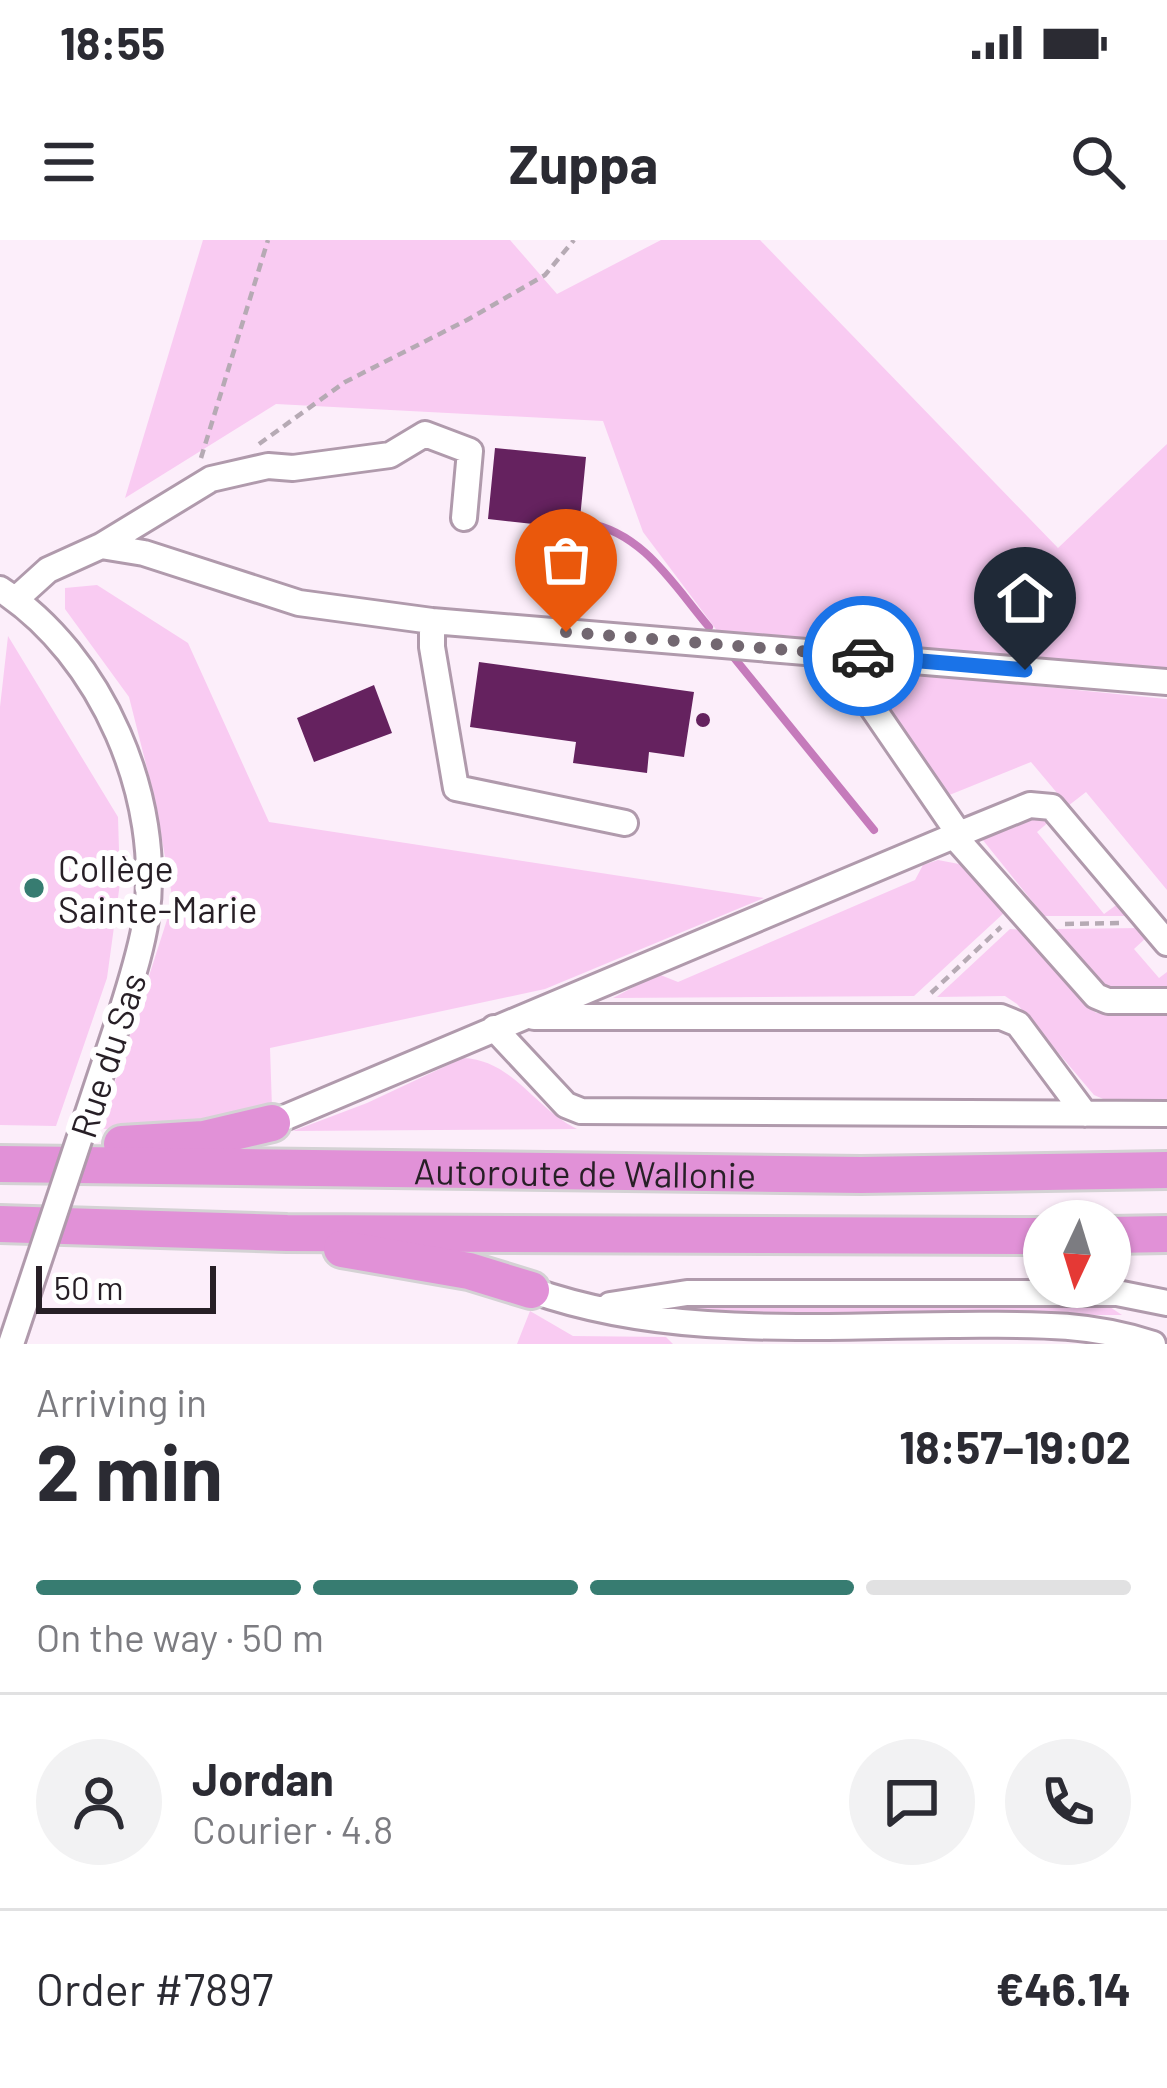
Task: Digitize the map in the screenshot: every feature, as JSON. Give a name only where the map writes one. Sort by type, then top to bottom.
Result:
[{"type":"highway","points":[[0,1147],[203,1138],[272,1123]]},
{"type":"highway","name":"Autoroute de Wallonie","points":[[0,1164],[861,1175],[1167,1170]]},
{"type":"highway","name":"Autoroute de Wallonie","points":[[0,1224],[287,1233],[1023,1236]]},
{"type":"highway","points":[[287,1233],[350,1251],[469,1270],[532,1290]]},
{"type":"highway","points":[[1131,1235],[1167,1234]]},
{"type":"street","points":[[8,594],[100,546],[211,478],[268,466],[293,468],[390,455],[424,434],[470,451],[464,518]]},
{"type":"street","points":[[100,546],[144,553],[299,603],[432,622],[1167,682]]},
{"type":"street","name":"Rue du Sas","points":[[8,594],[63,646],[116,729],[143,822],[147,914],[120,1016],[11,1344]]},
{"type":"street","points":[[432,622],[456,788],[625,823]]},
{"type":"street","points":[[835,653],[957,834],[1096,995],[1108,1001],[1167,1001]]},
{"type":"street","points":[[272,1123],[1030,805],[1052,807],[1167,943]]},
{"type":"street","points":[[521,1017],[1001,1017],[1018,1024],[1085,1114]]},
{"type":"street","points":[[494,1028],[566,1105],[581,1111],[1167,1114]]},
{"type":"street","points":[[532,1290],[590,1308],[681,1324],[811,1335],[1076,1324],[1153,1344]]},
{"type":"street","points":[[590,1308],[687,1293],[1117,1293],[1167,1303]]},
{"type":"path","points":[[194,489],[268,240]]},
{"type":"path","points":[[249,451],[345,382],[467,320],[544,274],[574,240]]},
{"type":"shaded area","points":[[203,240],[510,240],[557,294],[661,240],[760,240],[1058,548],[1167,444],[1167,673],[718,632],[643,532],[603,421],[276,404],[125,498]]},
{"type":"shaded area","points":[[97,585],[188,643],[269,822],[764,898],[545,989],[270,1048],[272,1108],[174,1128],[100,1129],[173,901],[129,697],[65,609],[65,588]]},
{"type":"shaded area","points":[[8,636],[118,817],[120,883],[107,978],[56,1126],[0,1125],[0,707]]},
{"type":"shaded area","points":[[896,672],[1167,699],[1167,890],[1086,792],[1068,806],[1031,762],[942,798],[884,699],[884,685]]},
{"type":"shaded area","points":[[1037,815],[1051,820],[1037,832],[1104,914],[1119,903],[1131,916],[1044,916],[982,839]]},
{"type":"shaded area","points":[[938,860],[964,865],[1005,912],[914,996],[613,998],[658,974],[678,982],[915,880],[923,865]]},
{"type":"shaded area","points":[[1141,928],[1147,937],[1134,949],[1159,978],[1167,972],[1167,988],[1105,986],[1054,929]]},
{"type":"shaded area","points":[[1010,929],[1026,930],[1096,1013],[1167,1013],[1167,1102],[1110,1102],[1094,1095],[1005,996],[937,997]]},
{"type":"shaded area","points":[[463,1058],[496,1067],[577,1129],[293,1131],[367,1103]]},
{"type":"shaded area","points":[[697,1307],[1112,1308],[1122,1315],[697,1315]]},
{"type":"shaded area","points":[[530,1311],[573,1336],[666,1337],[673,1344],[517,1344]]},
{"type":"building","points":[[495,448],[586,457],[579,529],[488,519]]},
{"type":"building","points":[[479,662],[694,692],[684,757],[649,752],[647,773],[573,763],[576,742],[470,727]]},
{"type":"building","points":[[374,685],[392,733],[314,762],[297,718]]},
{"type":"building","points":[[703,713],[710,720],[703,727],[696,720]]},
{"type":"waterway","points":[[587,523],[641,549],[709,627]]},
{"type":"waterway","points":[[731,654],[874,830]]},
{"type":"way so far","points":[[566,632],[863,656]]},
{"type":"place","name":"Collège Sainte-Marie","points":[[34,888]]},
{"type":"route","points":[[863,656],[1025,670]]}]
